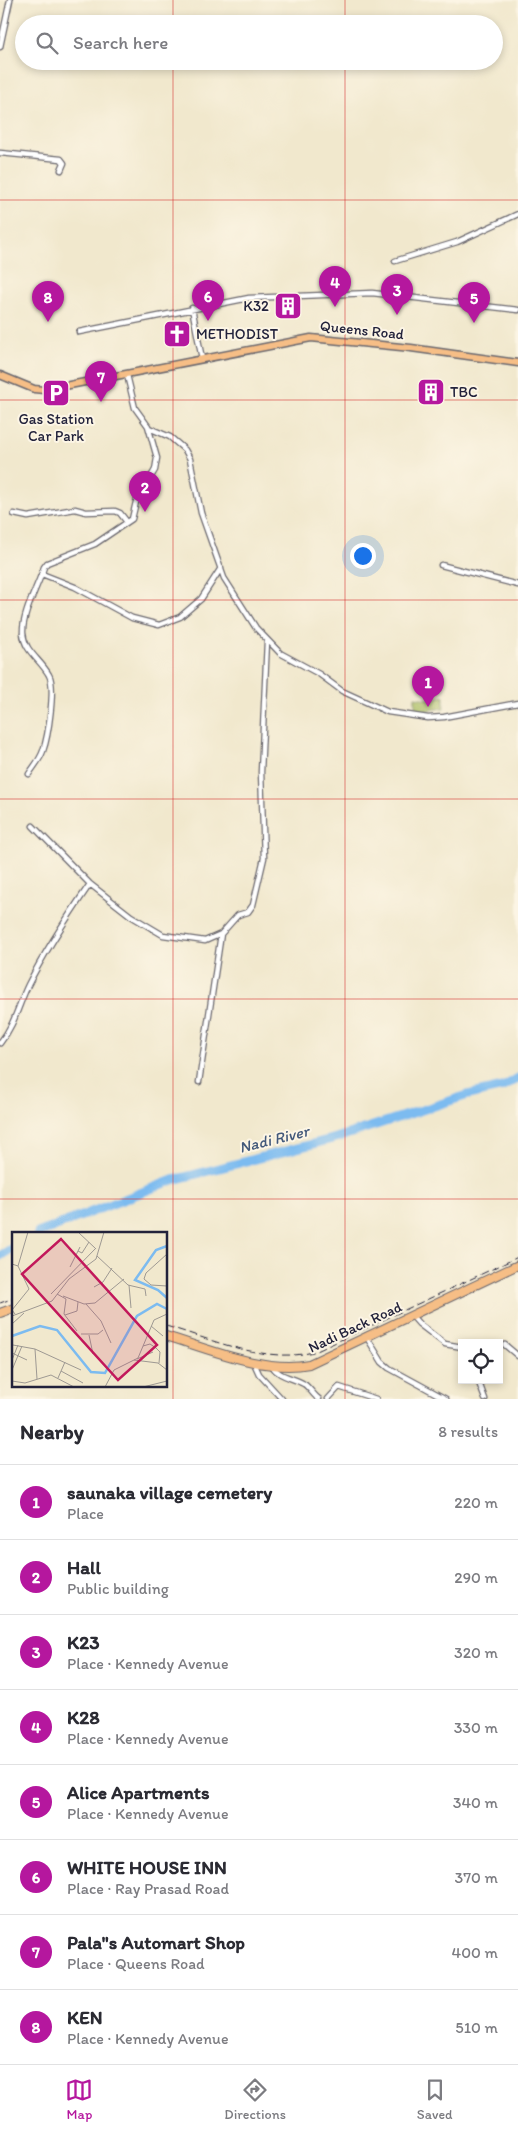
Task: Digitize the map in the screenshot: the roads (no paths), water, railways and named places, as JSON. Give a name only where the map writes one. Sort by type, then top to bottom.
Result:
[{"type":"highway","name":"Nadi Back Road","points":[[168,1337],[254,1362],[272,1366],[294,1367],[308,1364],[518,1265]]},
{"type":"highway","points":[[0,1313],[12,1309]]},
{"type":"main road","name":"Queens Road","points":[[0,375],[34,390],[44,390],[311,338],[411,348],[518,363]]},
{"type":"street","points":[[0,47],[10,0]]},
{"type":"street","points":[[0,153],[61,159],[64,164],[61,170]]},
{"type":"street","points":[[396,261],[466,239],[518,214]]},
{"type":"street","points":[[79,332],[249,298],[372,293],[518,310]]},
{"type":"street","points":[[192,308],[202,359]]},
{"type":"street","points":[[29,774],[45,746],[53,688],[48,674],[27,648],[23,634],[24,622],[46,563],[95,544],[132,519],[136,502],[157,464],[156,451],[149,428],[135,408],[127,375]]},
{"type":"street","points":[[149,428],[170,437],[185,450],[190,459],[201,513],[224,578],[256,628],[280,653],[319,674],[342,691],[388,712],[411,716],[436,717],[518,703]]},
{"type":"street","points":[[14,514],[28,517],[75,509],[86,512],[115,511],[120,513],[127,522]]},
{"type":"street","points":[[441,565],[518,585]]},
{"type":"street","points":[[42,574],[76,586],[132,618],[159,625],[180,617],[201,600],[221,568]]},
{"type":"street","points":[[33,826],[90,884],[131,916],[163,935],[205,941],[221,934],[238,916],[248,912],[253,905],[264,858],[261,772],[267,641]]},
{"type":"street","points":[[0,1043],[11,1030],[28,986],[57,932],[90,884]]},
{"type":"street","points":[[199,1082],[221,934]]},
{"type":"street","points":[[412,1316],[419,1324],[445,1344],[458,1346]]},
{"type":"street","points":[[366,1336],[382,1362],[389,1368],[446,1399]]},
{"type":"street","points":[[505,1345],[518,1356]]},
{"type":"street","points":[[254,1362],[259,1374],[282,1399]]},
{"type":"street","points":[[272,1366],[276,1372],[293,1378],[306,1386],[319,1399]]},
{"type":"street","points":[[479,1384],[485,1399]]},
{"type":"street","points":[[328,1399],[339,1387],[376,1399]]},
{"type":"waterway","name":"Nadi River","points":[[41,1232],[173,1180],[336,1138],[468,1095],[503,1087],[518,1078]]},
{"type":"waterway","name":"Nadi River","points":[[0,1256],[12,1248]]},
{"type":"railway","points":[[168,1327],[241,1349],[260,1353],[298,1355],[317,1351],[518,1257]]},
{"type":"railway","points":[[0,1303],[12,1299]]},
{"type":"place","name":"K32","points":[[288,306]]},
{"type":"place","name":"K28","points":[[335,307]]},
{"type":"place","name":"K23","points":[[397,315]]},
{"type":"place","name":"WHITE HOUSE INN","points":[[208,321]]},
{"type":"place","name":"KEN","points":[[48,322]]},
{"type":"place","name":"Alice Apartments","points":[[474,323]]},
{"type":"place","name":"METHODIST","points":[[177,334]]},
{"type":"place","name":"TBC","points":[[431,392]]},
{"type":"place","name":"Gas Station Car Park","points":[[56,393]]},
{"type":"place","name":"Pala\"s Automart Shop","points":[[101,402]]},
{"type":"place","name":"Hall","points":[[145,512]]},
{"type":"place","name":"saunaka village cemetery","points":[[428,707]]}]
